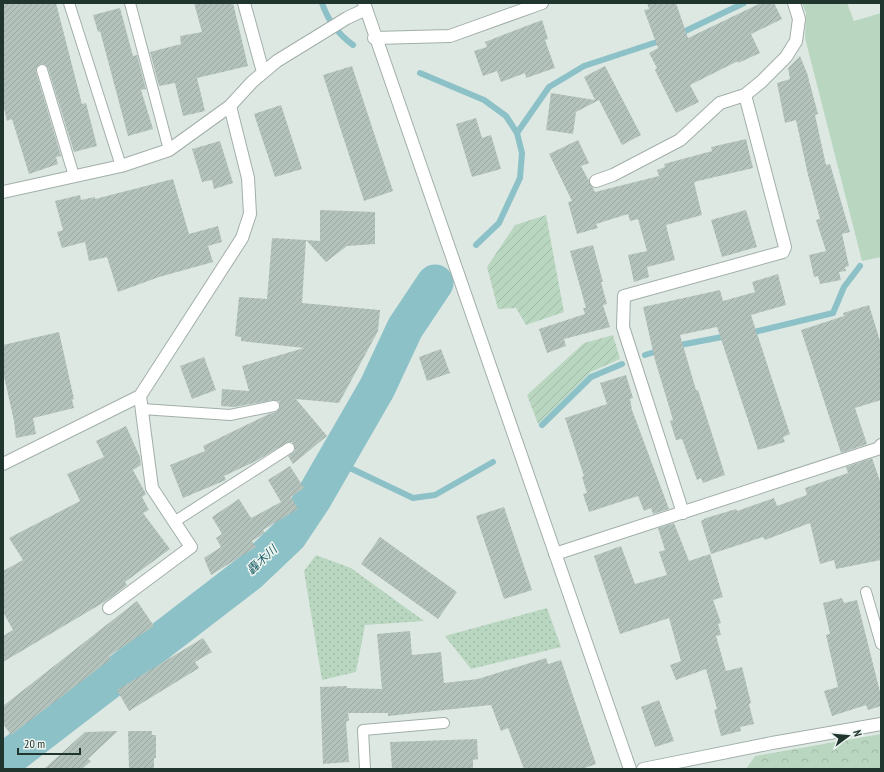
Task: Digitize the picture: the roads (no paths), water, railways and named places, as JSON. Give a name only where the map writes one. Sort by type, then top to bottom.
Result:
[{"type":"street","points":[[244,3],[263,72]]},
{"type":"street","points":[[374,38],[450,36],[542,3]]},
{"type":"street","points":[[596,181],[613,175],[680,140],[720,103],[745,95],[786,57],[796,41],[798,19],[794,3]]},
{"type":"street","points":[[4,188],[122,166],[169,150],[230,106],[263,72],[365,6],[374,38],[630,769]]},
{"type":"street","points":[[684,513],[623,327],[624,296],[783,252],[785,247],[745,95]]},
{"type":"street","points":[[3,464],[140,396],[242,238],[250,214],[248,178],[230,106]]},
{"type":"street","points":[[109,608],[191,547],[152,488],[140,396]]},
{"type":"street","points":[[555,554],[818,470],[880,448],[881,445]]},
{"type":"street","points":[[643,769],[772,743],[881,724]]},
{"type":"lane","points":[[69,3],[122,166]]},
{"type":"lane","points":[[130,3],[169,150]]},
{"type":"lane","points":[[42,70],[74,176]]},
{"type":"lane","points":[[142,409],[230,415],[274,406]]},
{"type":"lane","points":[[174,522],[289,448]]},
{"type":"lane","points":[[866,592],[881,644]]},
{"type":"lane","points":[[366,769],[363,730],[444,723]]},
{"type":"waterway","points":[[322,3],[327,16],[334,27],[353,45]]},
{"type":"waterway","points":[[679,34],[744,3]]},
{"type":"waterway","points":[[517,133],[549,87],[584,66],[663,40]]},
{"type":"waterway","points":[[420,73],[484,100],[506,116],[517,133],[522,153],[520,178],[499,223],[476,245]]},
{"type":"waterway","points":[[750,333],[833,313],[844,287],[860,266]]},
{"type":"waterway","name":"轟木川","points":[[3,762],[249,573],[289,535],[313,499],[377,388],[405,328],[435,283]]},
{"type":"waterway","points":[[675,346],[727,336]]},
{"type":"waterway","points":[[645,355],[661,350]]},
{"type":"waterway","points":[[542,425],[591,377],[622,364]]},
{"type":"waterway","points":[[350,468],[413,498],[435,495],[493,462]]}]
